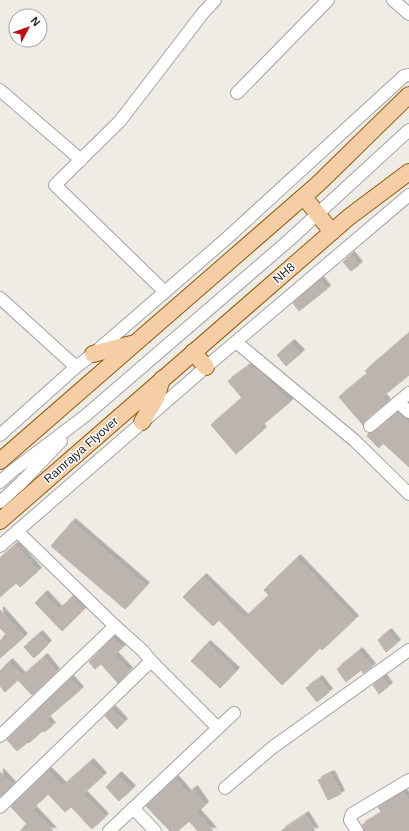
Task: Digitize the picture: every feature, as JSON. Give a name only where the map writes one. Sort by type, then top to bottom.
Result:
[{"type":"main road","points":[[0,461],[304,196],[409,95]]},
{"type":"main road","name":"NH8","points":[[162,379],[349,217],[409,172]]},
{"type":"main road","points":[[304,196],[332,232]]},
{"type":"main road","points":[[93,354],[137,342]]},
{"type":"main road","points":[[193,352],[206,367]]},
{"type":"main road","points":[[142,422],[156,398],[162,379]]},
{"type":"main road","name":"Ramrajya Flyover","points":[[0,521],[162,379]]},
{"type":"street","points":[[165,292],[55,185],[120,121],[203,13],[215,0]]},
{"type":"street","points":[[237,93],[328,0]]},
{"type":"street","points":[[393,0],[409,14]]},
{"type":"street","points":[[0,435],[76,367],[226,239],[404,76],[409,75]]},
{"type":"street","points":[[0,90],[81,160]]},
{"type":"street","points":[[0,482],[85,416],[318,214],[407,134]]},
{"type":"street","points":[[0,546],[206,367],[409,195]]},
{"type":"street","points":[[0,298],[76,367]]},
{"type":"street","points":[[236,342],[354,440],[409,494]]},
{"type":"street","points":[[370,426],[409,393]]},
{"type":"street","points":[[398,402],[409,412]]},
{"type":"street","points":[[0,502],[21,483],[85,416]]},
{"type":"street","points":[[17,531],[115,626],[143,651],[151,661],[218,728]]},
{"type":"street","points":[[0,736],[115,626]]},
{"type":"street","points":[[224,788],[273,747],[409,650]]},
{"type":"street","points":[[0,807],[151,661]]},
{"type":"street","points":[[109,831],[234,713]]},
{"type":"street","points":[[357,831],[350,820],[352,814],[408,782]]},
{"type":"street","points":[[132,808],[156,831]]},
{"type":"building","points":[[351,255],[359,265],[351,271],[343,262]]},
{"type":"building","points":[[320,280],[327,289],[299,311],[293,303]]},
{"type":"building","points":[[409,333],[409,375],[382,397],[387,402],[365,420],[363,425],[339,397],[368,373],[365,371]]},
{"type":"building","points":[[291,343],[301,353],[286,366],[277,355]]},
{"type":"building","points":[[247,367],[258,371],[290,402],[260,427],[263,430],[236,454],[211,425],[242,398],[228,381]]},
{"type":"building","points":[[398,412],[409,423],[409,467],[383,443],[379,448],[367,436],[369,433],[375,432]]},
{"type":"building","points":[[72,522],[146,586],[125,609],[51,546]]},
{"type":"building","points":[[15,545],[38,571],[20,587],[16,583],[0,597],[0,558]]},
{"type":"building","points":[[297,558],[355,619],[322,650],[320,648],[282,685],[219,620],[213,626],[183,597],[203,577],[245,618],[269,595],[264,590]]},
{"type":"building","points":[[44,594],[59,610],[73,596],[85,608],[62,631],[35,603]]},
{"type":"building","points":[[0,610],[24,637],[0,658],[0,641],[6,634],[0,628]]},
{"type":"building","points":[[388,632],[397,643],[386,652],[378,640]]},
{"type":"building","points":[[39,634],[48,644],[34,658],[24,647]]},
{"type":"building","points":[[113,638],[122,648],[114,655],[129,671],[118,683],[101,664],[95,669],[89,662]]},
{"type":"building","points":[[207,644],[236,671],[220,688],[191,661]]},
{"type":"building","points":[[359,651],[372,667],[363,673],[361,670],[346,682],[337,669]]},
{"type":"building","points":[[44,657],[56,672],[32,695],[18,680]]},
{"type":"building","points":[[9,662],[22,676],[5,692],[0,686],[0,671]]},
{"type":"building","points":[[383,678],[389,686],[379,694],[373,685]]},
{"type":"building","points":[[70,679],[80,690],[46,719],[52,726],[44,732],[42,731],[29,743],[28,742],[17,751],[7,740]]},
{"type":"building","points":[[319,679],[329,692],[317,702],[306,688]]},
{"type":"building","points":[[112,709],[124,722],[117,729],[105,716]]},
{"type":"building","points":[[90,762],[103,776],[83,794],[105,817],[92,829],[71,807],[65,812],[48,794],[32,809],[53,831],[20,831],[27,824],[11,807],[48,771],[63,786]]},
{"type":"building","points":[[0,772],[12,785],[1,796],[0,795]]},
{"type":"building","points":[[331,774],[341,794],[328,800],[318,780]]},
{"type":"building","points":[[118,775],[132,789],[119,801],[106,787]]},
{"type":"building","points":[[175,779],[188,794],[194,789],[205,805],[197,813],[213,831],[198,831],[189,821],[178,831],[170,831],[146,806]]},
{"type":"building","points":[[403,792],[409,801],[409,831],[364,831],[362,825],[382,813],[378,807]]},
{"type":"building","points":[[305,815],[315,831],[281,831]]}]
